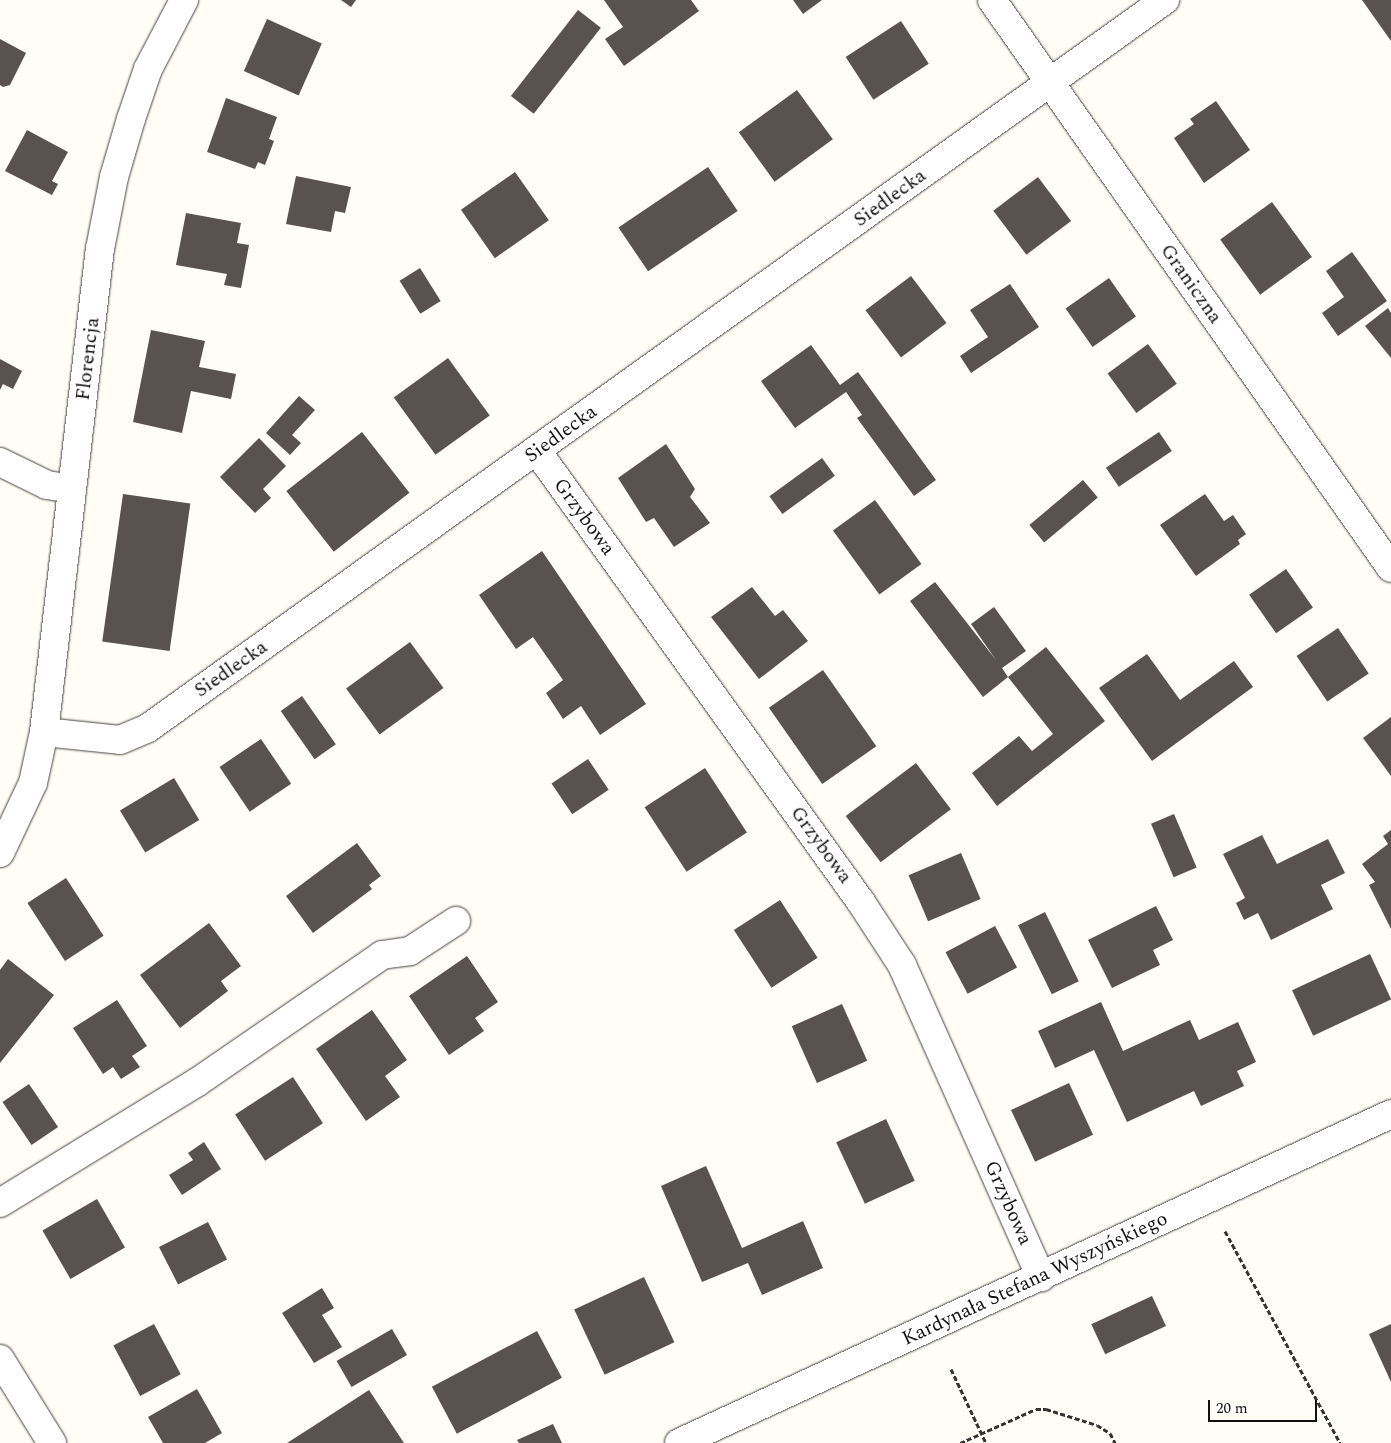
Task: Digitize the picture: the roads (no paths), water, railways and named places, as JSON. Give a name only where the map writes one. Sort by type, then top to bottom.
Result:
[{"type":"street","name":"Florencja","points":[[44,732],[100,249],[114,177],[148,69],[184,0]]},
{"type":"street","name":"Graniczna","points":[[992,0],[1391,568]]},
{"type":"street","name":"Siedlecka","points":[[44,732],[109,740],[137,735],[1166,0]]},
{"type":"street","name":"Grzybowa","points":[[537,451],[856,894],[902,965],[1041,1277]]},
{"type":"street","points":[[0,462],[47,485],[72,489]]},
{"type":"street","points":[[0,853],[33,783],[44,732]]},
{"type":"street","points":[[0,1203],[196,1083],[382,955],[410,951],[456,921]]},
{"type":"street","name":"Kardynała Stefana Wyszyńskiego","points":[[679,1443],[1391,1114]]},
{"type":"street","points":[[0,1359],[52,1443]]}]
